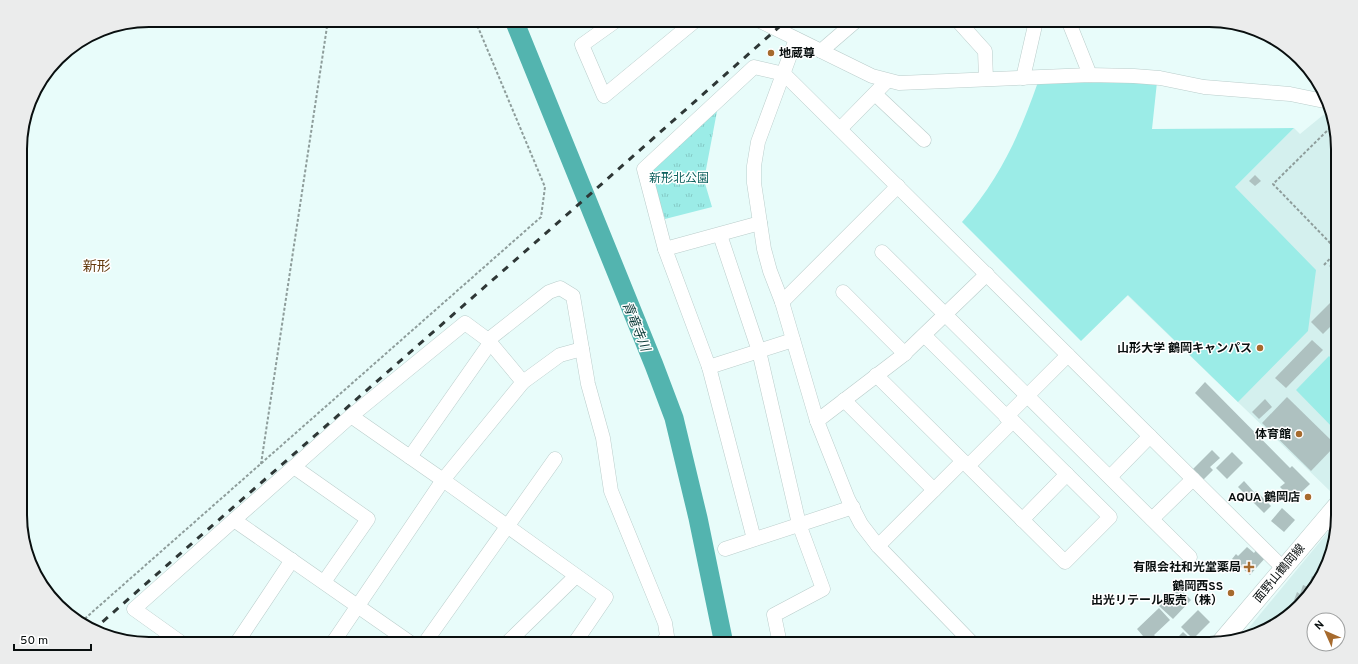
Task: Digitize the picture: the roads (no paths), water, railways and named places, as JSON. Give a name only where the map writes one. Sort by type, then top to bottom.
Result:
[{"type":"main road","name":"面野山鶴岡線","points":[[1226,636],[1331,512]]},
{"type":"street","points":[[607,27],[582,45],[604,96],[688,27]]},
{"type":"street","points":[[774,27],[796,40],[872,76],[888,81],[911,83],[1090,75],[1134,76],[1160,78],[1204,87],[1290,94],[1321,100]]},
{"type":"street","points":[[821,51],[848,27]]},
{"type":"street","points":[[964,27],[985,51],[986,79]]},
{"type":"street","points":[[1023,78],[1035,27]]},
{"type":"street","points":[[1071,27],[1090,75]]},
{"type":"street","points":[[796,40],[758,142],[754,166],[754,183],[760,223],[764,249],[770,271],[782,302],[817,421],[853,507],[862,524],[878,546],[966,637]]},
{"type":"street","points":[[754,539],[709,367],[664,250],[644,169],[754,67],[784,74],[1283,568]]},
{"type":"street","points":[[840,130],[888,81]]},
{"type":"street","points":[[875,94],[924,140]]},
{"type":"street","points":[[782,302],[898,186]]},
{"type":"street","points":[[664,250],[760,223]]},
{"type":"street","points":[[720,235],[759,351],[799,524],[822,589],[774,615],[779,637]]},
{"type":"street","points":[[882,252],[1190,557]]},
{"type":"street","points":[[817,421],[905,354],[987,274]]},
{"type":"street","points":[[410,457],[489,341],[549,292],[560,288],[573,296],[588,384],[603,438],[611,491],[665,623],[666,637]]},
{"type":"street","points":[[844,292],[905,354]]},
{"type":"street","points":[[173,637],[134,609],[351,416],[465,323],[489,341],[523,382]]},
{"type":"street","points":[[876,375],[1065,562],[1110,517],[925,336]]},
{"type":"street","points":[[709,367],[793,340]]},
{"type":"street","points":[[337,637],[443,480],[523,382],[560,356],[582,349]]},
{"type":"street","points":[[878,546],[934,490],[965,464],[1009,419],[1028,395],[1068,355]]},
{"type":"street","points":[[844,400],[934,490]]},
{"type":"street","points":[[351,416],[606,597],[579,637]]},
{"type":"street","points":[[1110,477],[1150,436]]},
{"type":"street","points":[[429,637],[555,459]]},
{"type":"street","points":[[294,467],[368,519],[324,582]]},
{"type":"street","points":[[1022,520],[1067,474]]},
{"type":"street","points":[[1152,519],[1193,479]]},
{"type":"street","points":[[726,549],[853,507]]},
{"type":"street","points":[[234,520],[402,637]]},
{"type":"street","points":[[241,637],[292,560]]},
{"type":"street","points":[[513,637],[576,576]]},
{"type":"waterway","name":"青竜寺川","points":[[517,27],[654,365],[674,418],[698,518],[723,637]]},
{"type":"railway","points":[[98,626],[779,27]]},
{"type":"place","name":"地蔵尊","points":[[771,53]]},
{"type":"place","name":"山形大学 鶴岡キャンパス","points":[[1260,348]]},
{"type":"place","name":"体育館","points":[[1299,434]]},
{"type":"place","name":"AQUA 鶴岡店","points":[[1308,497]]},
{"type":"place","name":"有限会社和光堂薬局","points":[[1249,567]]},
{"type":"place","name":"鶴岡西SS 出光リテール販売（株）","points":[[1231,593]]},
{"type":"district","name":"新形","points":[[97,266]]},
{"type":"park label","name":"新形北公園","points":[[679,178]]}]
